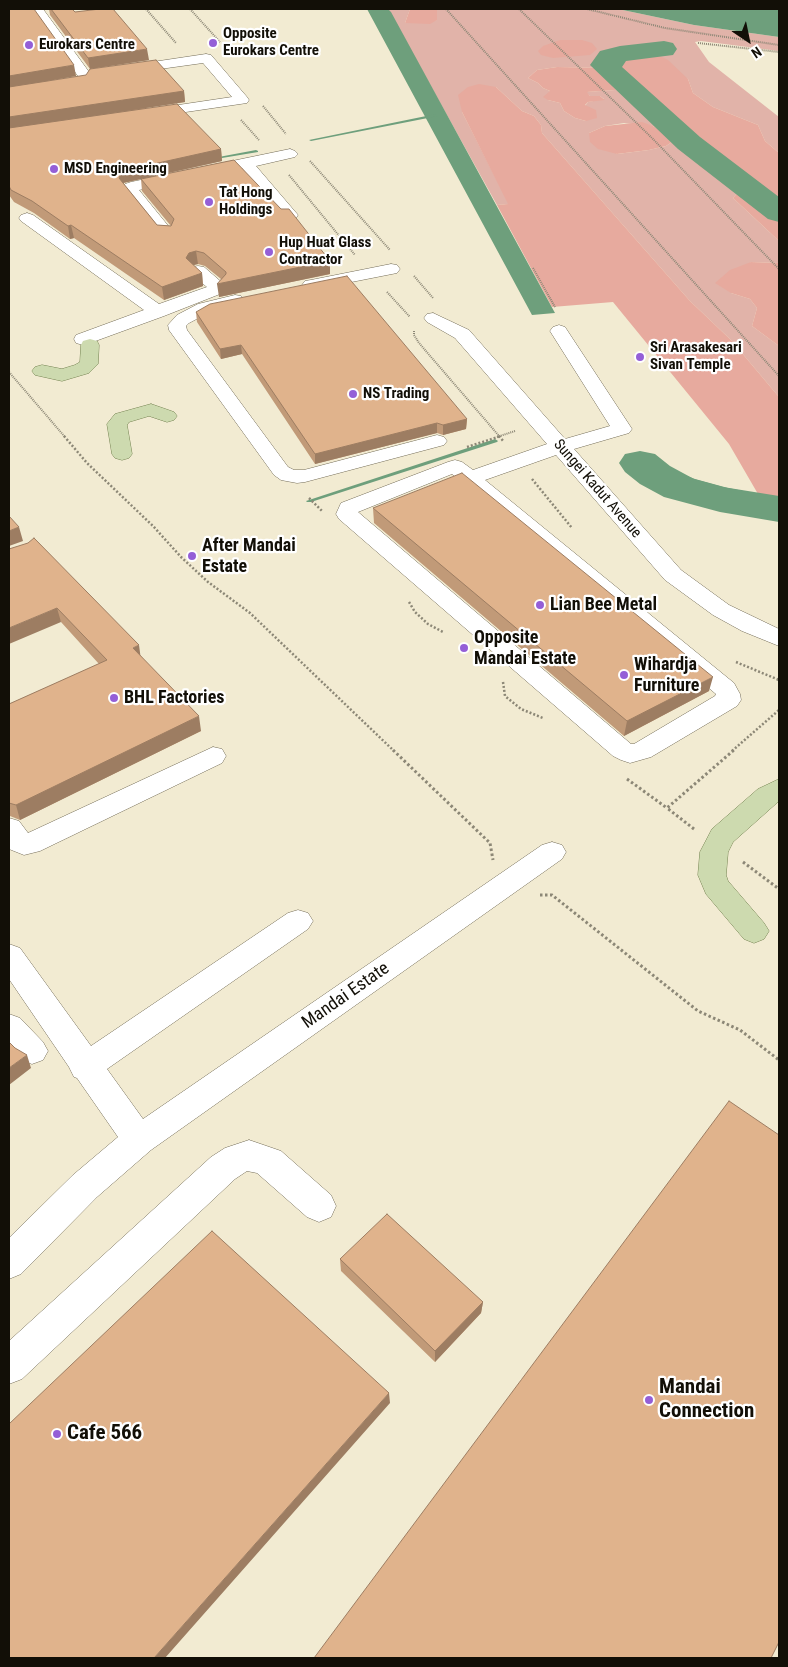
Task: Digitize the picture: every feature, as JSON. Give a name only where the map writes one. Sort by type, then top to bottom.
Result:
[{"type":"main road","points":[[42,371],[62,375],[82,369],[89,364],[86,342]]},
{"type":"main road","points":[[122,454],[117,424],[122,418],[151,410],[167,416]]},
{"type":"main road","points":[[754,931],[716,886],[712,875],[714,852],[722,836],[767,796],[779,789]]},
{"type":"street","points":[[37,9],[90,75],[82,82],[73,84]]},
{"type":"street","points":[[114,71],[206,58],[242,100],[127,117]]},
{"type":"street","points":[[166,233],[130,189],[131,187],[290,154]]},
{"type":"street","points":[[246,163],[290,216]]},
{"type":"street","points":[[27,218],[158,312]]},
{"type":"street","points":[[296,288],[391,270]]},
{"type":"street","points":[[86,342],[214,290],[217,286],[198,271]]},
{"type":"street","points":[[250,297],[204,308],[183,319],[177,325],[178,330],[281,471],[288,476],[306,476],[436,441]]},
{"type":"street","name":"Sungei Kadut Avenue","points":[[423,320],[462,334],[673,575],[721,610],[750,626],[779,638]]},
{"type":"street","points":[[472,478],[559,447],[622,430],[559,331]]},
{"type":"street","points":[[455,466],[472,478],[609,596],[725,690],[728,694],[728,700],[642,751],[630,754],[622,750],[347,514],[348,508],[455,466]]},
{"type":"street","points":[[9,828],[19,842],[24,845],[30,844],[213,756]]},
{"type":"street","name":"Mandai Estate","points":[[9,1262],[85,1186],[139,1140],[552,852]]},
{"type":"street","points":[[85,1066],[298,921]]},
{"type":"street","points":[[9,956],[139,1140]]},
{"type":"street","points":[[9,1027],[32,1051]]},
{"type":"street","points":[[9,1366],[223,1168],[237,1158],[249,1155],[269,1162],[319,1206]]},
{"type":"path","points":[[146,9],[190,60]]},
{"type":"path","points":[[190,9],[225,48]]},
{"type":"path","points":[[446,9],[779,376]]},
{"type":"path","points":[[519,9],[645,131],[779,269]]},
{"type":"path","points":[[587,9],[665,28],[779,45]]},
{"type":"path","points":[[698,43],[779,52]]},
{"type":"path","points":[[226,102],[275,157],[371,274],[423,320]]},
{"type":"path","points":[[534,268],[555,307]]},
{"type":"path","points":[[414,328],[414,336],[419,343],[573,530]]},
{"type":"path","points":[[9,372],[88,463],[181,557],[208,582],[250,613],[490,843],[493,862],[512,880],[531,895],[552,895],[698,1012],[740,1030],[779,1060]]},
{"type":"path","points":[[732,660],[779,680]]},
{"type":"path","points":[[697,832],[667,808],[779,710]]},
{"type":"shaded area","points":[[367,9],[388,9],[391,12],[555,313],[532,315]]},
{"type":"shaded area","points":[[388,9],[410,9],[405,23],[437,20],[437,9],[618,9],[694,25],[779,37],[779,51],[701,41],[695,42],[709,62],[779,117],[779,153],[765,141],[758,125],[713,107],[693,93],[688,79],[619,59],[619,65],[613,68],[557,67],[537,70],[528,78],[550,91],[548,100],[560,103],[564,111],[575,118],[586,121],[585,106],[588,102],[604,99],[600,96],[590,96],[586,92],[615,90],[624,87],[645,107],[689,129],[720,179],[734,183],[740,190],[733,198],[779,241],[779,263],[751,262],[731,293],[750,299],[757,308],[752,326],[779,346],[779,397],[731,340],[690,301],[542,133],[541,125],[534,116],[522,111],[496,87],[462,112],[509,204],[497,205]],"holes":[[[624,123],[653,126],[667,134],[672,142],[666,146],[649,150],[617,154],[589,133],[605,126]]]},
{"type":"shaded area","points":[[410,9],[437,9],[437,20],[430,24],[405,23]]},
{"type":"shaded area","points":[[618,9],[779,9],[779,37],[694,25]]},
{"type":"shaded area","points":[[560,40],[582,40],[592,43],[597,49],[590,55],[553,58],[541,55],[538,51],[543,46]]},
{"type":"shaded area","points":[[641,55],[658,55],[668,60],[688,79],[693,93],[713,107],[758,125],[765,141],[779,153],[779,241],[733,198],[740,190],[734,183],[720,179],[699,166],[690,149],[695,139],[689,129],[645,107],[624,88],[587,92],[590,96],[600,96],[605,100],[588,102],[585,105],[596,110],[597,118],[586,121],[575,118],[564,111],[560,103],[543,97],[550,91],[528,78],[537,70],[557,67],[613,68],[619,65],[619,59]]},
{"type":"shaded area","points":[[479,84],[496,87],[522,111],[534,116],[541,125],[542,133],[690,301],[731,340],[779,397],[779,498],[758,494],[729,444],[613,302],[552,307],[497,205],[508,204],[462,112],[458,95],[468,87]]},
{"type":"shaded area","points":[[642,122],[667,134],[672,142],[666,146],[649,150],[617,154],[598,149],[590,142],[589,133],[605,126]]},
{"type":"shaded area","points":[[751,262],[779,263],[779,346],[752,326],[757,308],[750,299],[731,293],[715,283],[730,270]]},
{"type":"shaded area","points":[[655,461],[671,470],[695,479],[779,498],[779,518],[721,509],[685,500],[648,482],[633,470]]},
{"type":"building","name":"Eurokars Centre","points":[[9,9],[34,9],[74,65],[9,76]]},
{"type":"building","points":[[51,9],[72,9],[75,12],[113,9],[147,49],[88,58]]},
{"type":"building","points":[[156,60],[184,91],[9,117],[9,87],[86,75],[90,69]]},
{"type":"building","points":[[177,104],[221,149],[122,171],[119,178],[157,225],[171,226],[174,219],[141,179],[234,160],[281,209],[289,209],[330,261],[217,284],[226,272],[204,253],[196,251],[189,253],[186,258],[202,273],[162,287],[71,225],[68,226],[32,201],[11,190],[9,186],[9,128]]},
{"type":"building","name":"NS Trading","points":[[347,276],[467,419],[443,425],[437,423],[315,454],[241,345],[220,349],[196,312],[210,304]]},
{"type":"building","name":"Lian Bee Metal","points":[[462,473],[713,677],[627,721],[373,508]]},
{"type":"building","points":[[9,516],[19,527],[9,531]]},
{"type":"building","name":"BHL Factories","points":[[34,538],[139,645],[133,648],[199,716],[16,805],[9,803],[9,704],[107,660],[57,608],[9,628],[9,549],[28,543]]},
{"type":"building","points":[[9,1042],[27,1055],[9,1068]]},
{"type":"building","name":"Mandai Connection","points":[[729,1101],[779,1135],[779,1642],[771,1658],[314,1658]]},
{"type":"building","points":[[387,1214],[483,1302],[435,1351],[340,1259]]},
{"type":"building","points":[[212,1231],[389,1393],[154,1658],[9,1658],[9,1424]]},
{"type":"waterway","points":[[664,49],[620,54],[609,57],[613,61],[604,65],[689,143],[779,212]]},
{"type":"waterway","points":[[311,140],[436,115]]},
{"type":"waterway","points":[[210,159],[256,151]]},
{"type":"waterway","points":[[309,501],[495,441]]},
{"type":"waterway","points":[[640,463],[655,475],[679,488],[720,499],[779,509]]},
{"type":"place","name":"Opposite Eurokars Centre","points":[[213,43]]},
{"type":"place","name":"Eurokars Centre","points":[[29,45]]},
{"type":"place","name":"MSD Engineering","points":[[54,169]]},
{"type":"place","name":"Tat Hong Holdings","points":[[209,202]]},
{"type":"place","name":"Hup Huat Glass Contractor","points":[[269,252]]},
{"type":"place","name":"Sri Arasakesari Sivan Temple","points":[[640,357]]},
{"type":"place","name":"NS Trading","points":[[353,394]]},
{"type":"place","name":"After Mandai Estate","points":[[192,556]]},
{"type":"place","name":"Lian Bee Metal","points":[[540,605]]},
{"type":"place","name":"Opposite Mandai Estate","points":[[464,648]]},
{"type":"place","name":"Wihardja Furniture","points":[[624,675]]},
{"type":"place","name":"BHL Factories","points":[[114,698]]},
{"type":"place","name":"Mandai Connection","points":[[649,1400]]},
{"type":"place","name":"Cafe 566","points":[[57,1434]]}]
